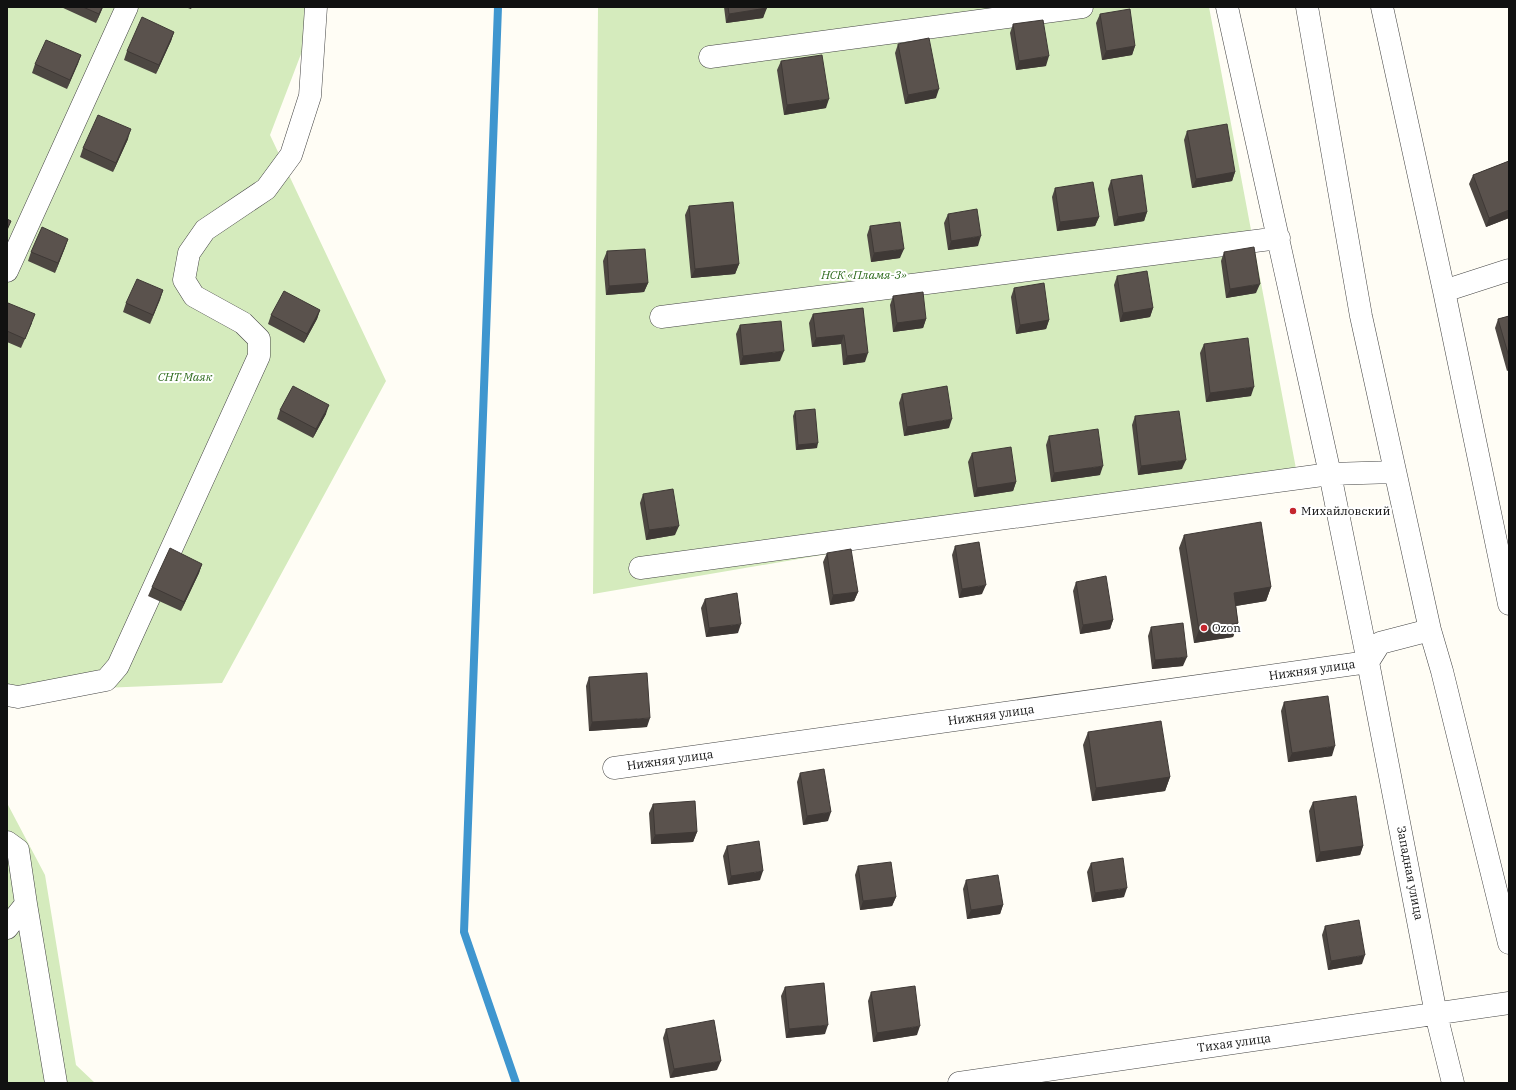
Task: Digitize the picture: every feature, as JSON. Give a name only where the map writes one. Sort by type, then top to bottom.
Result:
[{"type":"street","points":[[7,271],[16,225],[127,7]]},
{"type":"street","points":[[7,694],[18,697],[106,680],[118,666],[259,356],[259,339],[243,323],[194,296],[184,280],[189,253],[204,230],[266,189],[291,155],[310,96],[316,7]]},
{"type":"street","points":[[710,57],[1082,7]]},
{"type":"street","name":"Западная улица","points":[[1227,7],[1330,474],[1436,1014],[1454,1083]]},
{"type":"street","points":[[1307,7],[1361,316],[1430,630],[1444,679],[1509,943]]},
{"type":"street","points":[[1382,7],[1444,291],[1509,604]]},
{"type":"street","points":[[661,317],[1279,238]]},
{"type":"street","points":[[1444,291],[1509,270]]},
{"type":"street","points":[[640,568],[1330,474],[1395,472]]},
{"type":"street","points":[[1368,662],[1380,643],[1430,630]]},
{"type":"street","name":"Нижняя улица","points":[[614,768],[1368,662]]},
{"type":"street","points":[[7,842],[18,850],[56,1083]]},
{"type":"street","points":[[7,928],[26,904]]},
{"type":"street","name":"Тихая улица","points":[[959,1083],[1509,1003]]},
{"type":"green space","name":"СНТ Маяк","points":[[7,7],[319,7],[270,135],[386,381],[222,683],[7,692]]},
{"type":"green space","name":"НСК «Пламя-3»","points":[[598,7],[1209,7],[1297,474],[593,594]]},
{"type":"green space","points":[[7,803],[45,875],[76,1065],[95,1083],[7,1083]]},
{"type":"building","points":[[83,7],[102,7],[99,14]]},
{"type":"building","points":[[728,7],[766,7],[767,8],[729,14]]},
{"type":"building","points":[[1130,9],[1135,46],[1106,51],[1100,14]]},
{"type":"building","points":[[142,17],[174,32],[159,65],[127,51]]},
{"type":"building","points":[[1043,20],[1049,56],[1019,61],[1013,24]]},
{"type":"building","points":[[929,38],[939,89],[908,95],[898,44]]},
{"type":"building","points":[[46,40],[81,55],[70,80],[35,64]]},
{"type":"building","points":[[822,55],[829,99],[787,105],[781,61]]},
{"type":"building","points":[[98,115],[131,129],[116,163],[83,148]]},
{"type":"building","points":[[1227,124],[1235,172],[1196,179],[1187,131]]},
{"type":"building","points":[[1509,161],[1509,210],[1489,218],[1473,175]]},
{"type":"building","points":[[1142,175],[1147,212],[1118,217],[1111,180]]},
{"type":"building","points":[[1093,182],[1099,217],[1060,222],[1055,188]]},
{"type":"building","points":[[733,202],[739,264],[695,269],[689,206]]},
{"type":"building","points":[[977,209],[981,236],[951,241],[948,214]]},
{"type":"building","points":[[7,219],[11,221],[7,230]]},
{"type":"building","points":[[900,222],[904,249],[874,253],[870,226]]},
{"type":"building","points":[[42,227],[68,239],[58,263],[31,252]]},
{"type":"building","points":[[1254,247],[1260,284],[1230,289],[1224,252]]},
{"type":"building","points":[[645,249],[648,283],[609,286],[607,251]]},
{"type":"building","points":[[1147,271],[1153,308],[1123,313],[1117,276]]},
{"type":"building","points":[[137,279],[163,290],[153,315],[126,303]]},
{"type":"building","points":[[1044,283],[1049,320],[1020,325],[1014,288]]},
{"type":"building","points":[[284,291],[320,310],[307,334],[271,315]]},
{"type":"building","points":[[923,292],[926,319],[897,323],[893,296]]},
{"type":"building","points":[[8,303],[35,314],[25,339],[7,331]]},
{"type":"building","points":[[863,308],[868,353],[847,356],[844,335],[816,338],[813,314]]},
{"type":"building","points":[[1509,316],[1509,357],[1498,319]]},
{"type":"building","points":[[781,321],[784,351],[743,356],[740,325]]},
{"type":"building","points":[[1248,338],[1254,387],[1210,393],[1204,344]]},
{"type":"building","points":[[293,386],[329,405],[316,429],[280,410]]},
{"type":"building","points":[[947,386],[952,419],[907,427],[902,394]]},
{"type":"building","points":[[815,409],[818,443],[798,445],[795,411]]},
{"type":"building","points":[[1179,411],[1186,460],[1141,466],[1135,416]]},
{"type":"building","points":[[1098,429],[1103,466],[1054,473],[1049,436]]},
{"type":"building","points":[[1011,447],[1016,482],[977,488],[972,453]]},
{"type":"building","points":[[673,489],[679,526],[649,530],[643,494]]},
{"type":"building","points":[[1261,522],[1271,587],[1234,593],[1238,623],[1199,630],[1184,535]]},
{"type":"building","points":[[979,542],[986,585],[962,589],[955,546]]},
{"type":"building","points":[[170,548],[202,564],[184,602],[152,587]]},
{"type":"building","points":[[851,549],[858,592],[833,595],[827,553]]},
{"type":"building","points":[[1106,576],[1113,620],[1083,625],[1076,582]]},
{"type":"building","points":[[737,593],[741,624],[709,628],[705,599]]},
{"type":"building","points":[[1183,623],[1187,657],[1155,660],[1151,627]]},
{"type":"building","points":[[647,673],[650,718],[592,722],[589,677]]},
{"type":"building","points":[[1328,696],[1335,746],[1292,753],[1284,702]]},
{"type":"building","points":[[1161,721],[1170,777],[1096,788],[1088,732]]},
{"type":"building","points":[[824,769],[831,812],[807,816],[800,773]]},
{"type":"building","points":[[1356,796],[1363,846],[1320,852],[1313,802]]},
{"type":"building","points":[[695,801],[697,832],[655,835],[653,804]]},
{"type":"building","points":[[759,841],[763,871],[731,876],[727,846]]},
{"type":"building","points":[[1123,858],[1127,888],[1095,893],[1091,863]]},
{"type":"building","points":[[891,862],[896,897],[863,901],[858,866]]},
{"type":"building","points":[[998,875],[1003,905],[971,910],[966,880]]},
{"type":"building","points":[[1359,920],[1365,955],[1331,961],[1325,926]]},
{"type":"building","points":[[824,983],[828,1025],[789,1029],[785,987]]},
{"type":"building","points":[[915,986],[920,1026],[877,1033],[871,992]]},
{"type":"building","points":[[714,1020],[721,1061],[674,1069],[666,1029]]},
{"type":"waterway","points":[[498,7],[464,932],[516,1083]]},
{"type":"place","name":"Михайловский","points":[[1293,511]]},
{"type":"place","name":"Ozon","points":[[1204,628]]}]
